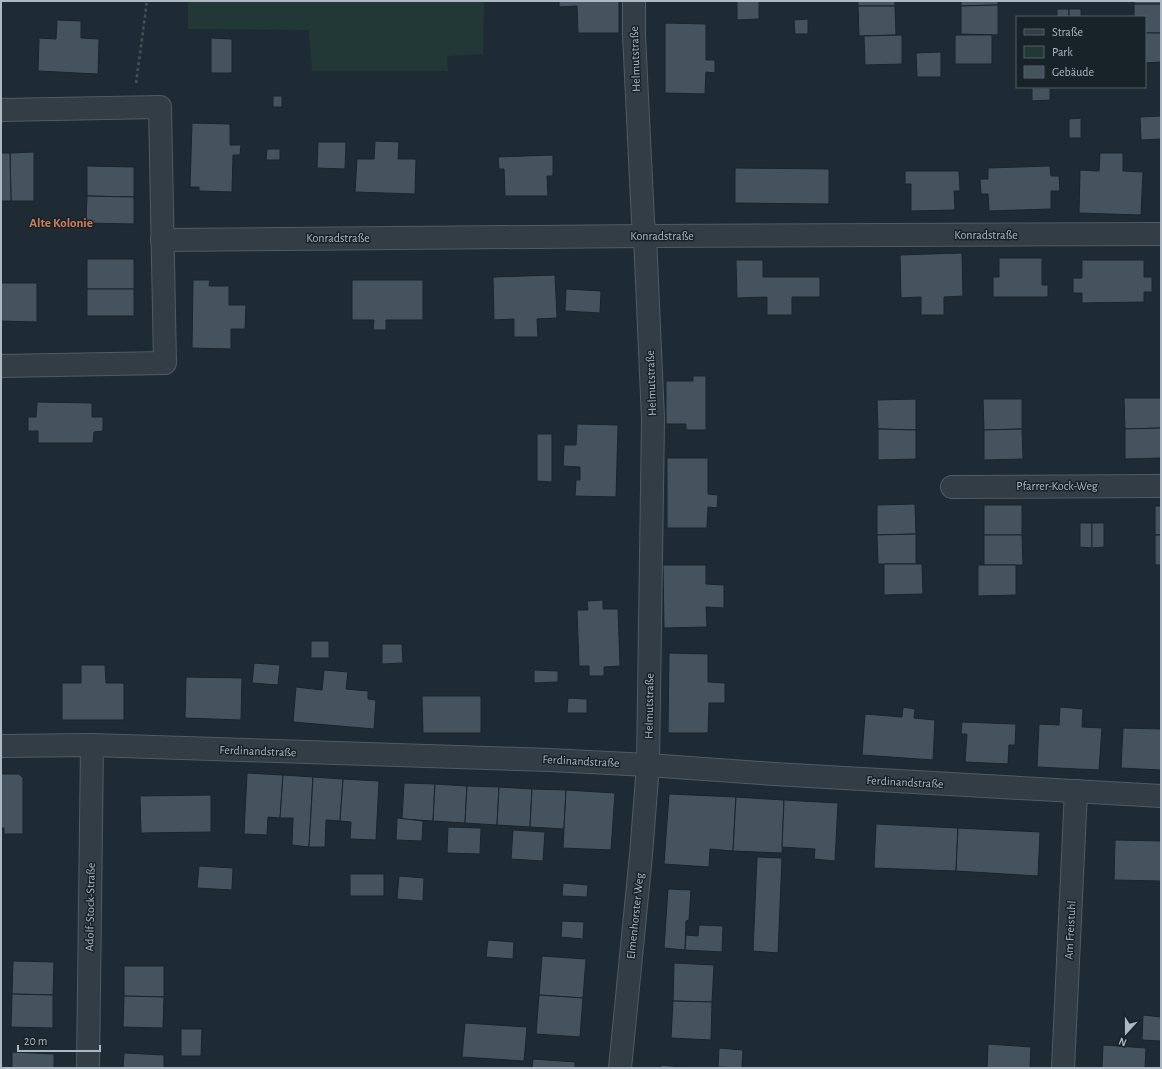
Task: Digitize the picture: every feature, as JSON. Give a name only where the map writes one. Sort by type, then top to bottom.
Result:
[{"type":"street","name":"Helmutstraße","points":[[634,1],[635,50],[653,419],[648,764]]},
{"type":"street","points":[[1,110],[160,107],[165,362],[1,366]]},
{"type":"street","name":"Konradstraße","points":[[162,240],[1161,234]]},
{"type":"street","name":"Pfarrer-Kock-Weg","points":[[952,487],[1161,486]]},
{"type":"street","name":"Ferdinandstraße","points":[[1,746],[92,745],[542,759],[648,764],[774,774],[1161,796]]},
{"type":"street","name":"Adolf-Stock-Straße","points":[[88,1068],[92,745]]},
{"type":"street","name":"Elmenhorster Weg","points":[[620,1068],[641,855],[648,764]]},
{"type":"street","name":"Am Freistuhl","points":[[1063,1068],[1076,791]]},
{"type":"path","points":[[133,108],[147,1]]},
{"type":"green space","points":[[188,1],[484,1],[483,54],[447,56],[448,71],[312,71],[309,30],[188,29]]},
{"type":"building","points":[[559,1],[619,1],[619,33],[578,33],[577,6],[559,7]]},
{"type":"building","points":[[737,1],[759,1],[759,19],[737,20]]},
{"type":"building","points":[[858,1],[895,1],[895,6],[858,6]]},
{"type":"building","points":[[961,1],[998,1],[998,5],[961,6]]},
{"type":"building","points":[[1134,1],[1161,1],[1161,4],[1134,4]]},
{"type":"building","points":[[1134,4],[1161,4],[1161,33],[1146,33],[1146,16],[1134,16]]},
{"type":"building","points":[[998,5],[998,35],[961,34],[961,6]]},
{"type":"building","points":[[858,6],[895,6],[896,35],[859,36]]},
{"type":"building","points":[[1057,9],[1069,9],[1069,16],[1057,16]]},
{"type":"building","points":[[1069,9],[1081,9],[1081,16],[1069,16]]},
{"type":"building","points":[[808,19],[808,34],[795,34],[794,20]]},
{"type":"building","points":[[57,20],[81,21],[81,38],[99,39],[98,74],[38,71],[39,38],[56,39]]},
{"type":"building","points":[[665,23],[706,24],[706,60],[715,60],[715,73],[706,72],[705,94],[665,93]]},
{"type":"building","points":[[1146,33],[1161,33],[1161,62],[1146,63]]},
{"type":"building","points":[[902,35],[902,64],[865,65],[864,36]]},
{"type":"building","points":[[955,35],[992,35],[992,64],[955,64]]},
{"type":"building","points":[[211,38],[232,39],[232,73],[211,73]]},
{"type":"building","points":[[941,52],[941,77],[917,77],[916,53]]},
{"type":"building","points":[[1032,88],[1050,88],[1050,100],[1032,101]]},
{"type":"building","points":[[273,96],[282,96],[282,107],[273,107]]},
{"type":"building","points":[[1161,116],[1161,139],[1141,140],[1140,117]]},
{"type":"building","points":[[1081,118],[1081,138],[1069,138],[1069,119]]},
{"type":"building","points":[[192,123],[230,124],[230,145],[241,145],[240,155],[233,155],[232,192],[199,191],[199,187],[190,187]]},
{"type":"building","points":[[375,141],[399,142],[398,159],[416,159],[415,194],[355,192],[357,159],[374,159]]},
{"type":"building","points":[[318,142],[346,142],[345,169],[317,168]]},
{"type":"building","points":[[267,149],[280,149],[280,160],[266,160]]},
{"type":"building","points":[[34,152],[34,201],[11,201],[10,153]]},
{"type":"building","points":[[1,153],[10,153],[11,201],[1,201]]},
{"type":"building","points":[[1100,153],[1123,153],[1123,171],[1143,172],[1141,215],[1079,213],[1080,170],[1099,171]]},
{"type":"building","points":[[553,155],[553,176],[547,176],[548,196],[505,196],[504,169],[499,169],[498,157]]},
{"type":"building","points":[[87,166],[134,167],[134,197],[87,196]]},
{"type":"building","points":[[1050,166],[1051,176],[1059,176],[1060,191],[1051,191],[1051,209],[989,211],[988,194],[981,194],[980,179],[988,179],[988,168]]},
{"type":"building","points":[[735,168],[829,169],[829,204],[735,203]]},
{"type":"building","points":[[905,171],[959,171],[960,191],[954,191],[955,210],[911,211],[911,184],[905,184]]},
{"type":"building","points":[[87,196],[134,197],[134,224],[86,223]]},
{"type":"building","points":[[962,253],[963,296],[944,297],[944,315],[921,315],[921,297],[901,298],[900,255]]},
{"type":"building","points":[[999,258],[1042,258],[1042,285],[1048,285],[1048,297],[993,297],[993,277],[999,277]]},
{"type":"building","points":[[87,259],[134,259],[134,289],[87,289]]},
{"type":"building","points":[[736,260],[763,260],[763,277],[820,277],[820,297],[792,297],[792,315],[767,315],[767,297],[737,298]]},
{"type":"building","points":[[1082,260],[1144,260],[1144,277],[1152,277],[1152,292],[1144,292],[1144,302],[1082,303],[1082,293],[1073,293],[1073,278],[1082,278]]},
{"type":"building","points":[[555,275],[557,318],[537,319],[538,337],[514,337],[514,319],[494,320],[493,277]]},
{"type":"building","points":[[193,280],[210,280],[209,286],[229,286],[229,305],[246,305],[245,329],[231,329],[231,349],[192,348]]},
{"type":"building","points":[[352,280],[423,280],[423,320],[386,320],[386,330],[373,330],[374,320],[352,320]]},
{"type":"building","points":[[1,283],[37,283],[37,322],[1,321]]},
{"type":"building","points":[[87,289],[134,289],[134,316],[87,316]]},
{"type":"building","points":[[566,289],[601,291],[600,313],[565,311]]},
{"type":"building","points":[[693,376],[706,376],[706,430],[686,430],[686,424],[666,424],[666,381],[693,381]]},
{"type":"building","points":[[1124,398],[1161,398],[1161,428],[1125,429]]},
{"type":"building","points":[[916,399],[916,430],[878,429],[877,400]]},
{"type":"building","points":[[983,399],[1022,399],[1022,429],[984,430]]},
{"type":"building","points":[[37,402],[92,403],[92,417],[103,417],[103,431],[94,432],[93,443],[38,443],[38,431],[28,431],[28,417],[36,417]]},
{"type":"building","points":[[577,424],[618,425],[616,497],[575,496],[576,480],[580,480],[580,467],[563,466],[564,445],[576,445]]},
{"type":"building","points":[[1161,428],[1161,458],[1125,459],[1125,429]]},
{"type":"building","points":[[878,429],[916,430],[916,459],[878,460]]},
{"type":"building","points":[[1022,429],[1023,459],[984,460],[984,430]]},
{"type":"building","points":[[537,434],[552,434],[552,482],[537,481]]},
{"type":"building","points":[[667,458],[708,458],[708,494],[718,495],[717,508],[708,507],[707,528],[667,528]]},
{"type":"building","points":[[915,504],[916,534],[877,535],[877,505]]},
{"type":"building","points":[[984,505],[1022,505],[1022,535],[984,535]]},
{"type":"building","points":[[1155,506],[1161,506],[1161,535],[1155,535]]},
{"type":"building","points":[[1080,523],[1092,523],[1092,548],[1080,547]]},
{"type":"building","points":[[1092,523],[1104,523],[1104,547],[1092,548]]},
{"type":"building","points":[[916,534],[916,564],[878,564],[877,535]]},
{"type":"building","points":[[984,535],[1022,535],[1023,565],[984,565]]},
{"type":"building","points":[[1155,535],[1161,535],[1161,565],[1155,565]]},
{"type":"building","points":[[884,564],[922,564],[923,594],[884,595]]},
{"type":"building","points":[[663,565],[706,565],[706,584],[724,585],[724,608],[706,607],[707,627],[664,628]]},
{"type":"building","points":[[978,565],[1016,565],[1016,595],[978,596]]},
{"type":"building","points":[[603,600],[603,609],[618,609],[620,666],[604,667],[604,676],[589,676],[589,666],[579,666],[577,610],[588,610],[587,601]]},
{"type":"building","points":[[311,641],[329,641],[329,658],[311,658]]},
{"type":"building","points":[[382,644],[402,644],[403,663],[382,664]]},
{"type":"building","points":[[669,653],[708,654],[708,682],[725,683],[725,703],[709,703],[708,733],[668,733]]},
{"type":"building","points":[[254,663],[280,665],[278,685],[252,683]]},
{"type":"building","points":[[81,665],[105,665],[106,683],[124,683],[124,720],[62,720],[62,683],[81,683]]},
{"type":"building","points":[[324,670],[348,672],[346,689],[368,691],[368,699],[376,700],[374,729],[293,722],[296,687],[322,690]]},
{"type":"building","points":[[534,670],[558,671],[558,682],[534,683]]},
{"type":"building","points":[[186,677],[242,678],[241,720],[185,718]]},
{"type":"building","points":[[422,696],[481,696],[481,733],[423,733]]},
{"type":"building","points":[[568,698],[587,699],[587,713],[567,713]]},
{"type":"building","points":[[903,707],[915,709],[914,718],[935,720],[933,760],[862,755],[865,714],[902,717]]},
{"type":"building","points":[[1060,707],[1083,709],[1082,727],[1102,728],[1099,770],[1037,767],[1039,724],[1059,725]]},
{"type":"building","points":[[1161,719],[1161,770],[1121,768],[1123,728],[1160,729]]},
{"type":"building","points":[[962,722],[1016,724],[1015,745],[1009,745],[1008,764],[965,762],[967,734],[961,734]]},
{"type":"building","points":[[247,773],[283,775],[280,818],[268,817],[267,835],[244,834]]},
{"type":"building","points":[[1,774],[19,774],[23,778],[23,834],[4,834],[4,828],[1,828]]},
{"type":"building","points":[[283,775],[313,777],[309,847],[292,845],[293,818],[280,818]]},
{"type":"building","points":[[313,777],[343,779],[340,821],[326,820],[325,847],[309,847]]},
{"type":"building","points":[[343,779],[379,781],[376,840],[350,839],[351,822],[340,821]]},
{"type":"building","points":[[404,783],[435,784],[433,821],[402,819]]},
{"type":"building","points":[[435,784],[467,786],[465,823],[433,821]]},
{"type":"building","points":[[467,786],[499,787],[497,825],[465,823]]},
{"type":"building","points":[[499,787],[532,789],[530,827],[497,825]]},
{"type":"building","points":[[532,789],[566,790],[564,829],[530,827]]},
{"type":"building","points":[[566,790],[615,793],[611,850],[563,848]]},
{"type":"building","points":[[669,794],[736,797],[733,851],[710,849],[709,867],[664,864]]},
{"type":"building","points":[[211,795],[211,832],[141,833],[140,796]]},
{"type":"building","points":[[736,797],[784,800],[782,853],[733,851]]},
{"type":"building","points":[[784,800],[838,803],[835,861],[814,859],[815,849],[782,847]]},
{"type":"building","points":[[397,818],[423,821],[422,841],[396,840]]},
{"type":"building","points":[[876,824],[958,828],[956,871],[874,868]]},
{"type":"building","points":[[448,827],[481,828],[480,854],[447,853]]},
{"type":"building","points":[[958,828],[1040,832],[1038,876],[956,871]]},
{"type":"building","points":[[513,830],[545,832],[543,861],[511,859]]},
{"type":"building","points":[[1115,840],[1161,841],[1161,881],[1114,880]]},
{"type":"building","points":[[757,857],[782,858],[778,953],[753,951]]},
{"type":"building","points":[[199,866],[233,868],[232,890],[197,888]]},
{"type":"building","points":[[350,874],[384,874],[384,896],[350,896]]},
{"type":"building","points":[[399,876],[424,878],[423,901],[397,899]]},
{"type":"building","points":[[563,883],[588,885],[587,897],[562,896]]},
{"type":"building","points":[[668,889],[691,890],[689,920],[686,921],[685,950],[664,948]]},
{"type":"building","points":[[562,921],[584,922],[583,939],[561,937]]},
{"type":"building","points":[[699,925],[723,926],[722,952],[685,950],[686,935],[698,936]]},
{"type":"building","points":[[488,940],[514,942],[513,959],[486,957]]},
{"type":"building","points":[[542,956],[586,959],[583,998],[539,995]]},
{"type":"building","points":[[13,961],[54,962],[53,995],[12,994]]},
{"type":"building","points":[[674,963],[714,965],[712,1002],[673,1001]]},
{"type":"building","points":[[124,966],[164,966],[164,997],[124,996]]},
{"type":"building","points":[[12,994],[53,995],[53,1028],[11,1027]]},
{"type":"building","points":[[539,995],[583,998],[580,1037],[536,1034]]},
{"type":"building","points":[[124,996],[164,997],[163,1028],[123,1027]]},
{"type":"building","points":[[673,1001],[712,1002],[711,1040],[671,1038]]},
{"type":"building","points":[[1143,1015],[1161,1017],[1161,1041],[1142,1040]]},
{"type":"building","points":[[465,1023],[527,1027],[524,1061],[462,1057]]},
{"type":"building","points":[[181,1029],[202,1029],[201,1056],[181,1056]]},
{"type":"building","points":[[988,1044],[1031,1047],[1030,1068],[987,1068]]},
{"type":"building","points":[[1103,1045],[1146,1048],[1145,1068],[1102,1068]]},
{"type":"building","points":[[719,1048],[743,1050],[742,1068],[718,1067]]},
{"type":"building","points":[[12,1052],[54,1054],[54,1068],[12,1068]]},
{"type":"building","points":[[124,1053],[164,1055],[164,1068],[123,1068]]},
{"type":"building","points":[[533,1059],[575,1062],[575,1068],[532,1068]]},
{"type":"building","points":[[661,1065],[692,1068],[660,1068]]},
{"type":"district","name":"Alte Kolonie","points":[[61,223]]}]
